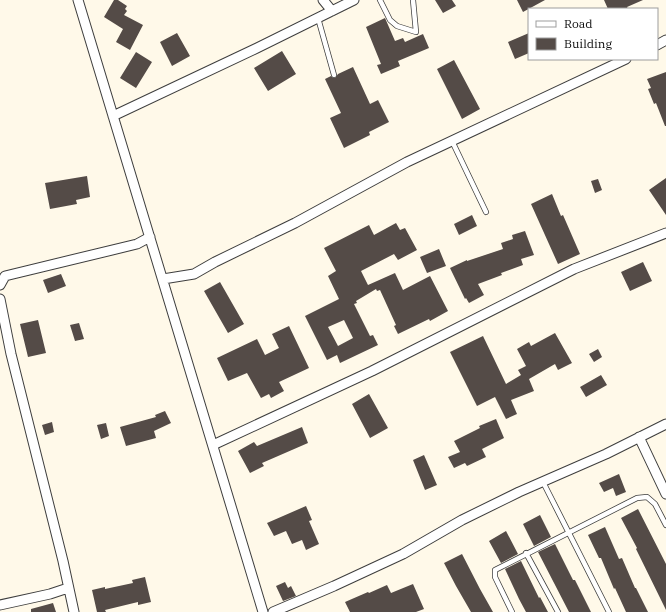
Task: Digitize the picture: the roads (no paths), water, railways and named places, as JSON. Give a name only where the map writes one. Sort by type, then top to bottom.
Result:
[{"type":"street","points":[[78,0],[263,612]]},
{"type":"street","points":[[323,0],[332,11]]},
{"type":"street","points":[[113,116],[250,52],[354,0]]},
{"type":"street","points":[[163,279],[194,274],[215,262],[296,223],[407,162],[624,60]]},
{"type":"street","points":[[213,445],[372,371],[574,269],[666,234]]},
{"type":"street","points":[[0,285],[3,274],[138,244],[150,237]]},
{"type":"street","points":[[0,299],[10,354],[63,561],[74,612]]},
{"type":"street","points":[[273,612],[403,554],[462,520],[519,492],[606,454],[666,424]]},
{"type":"street","points":[[639,437],[666,494]]},
{"type":"street","points":[[0,605],[50,594],[68,588]]},
{"type":"lane","points":[[380,0],[390,20],[397,26],[416,32],[413,0]]},
{"type":"lane","points":[[318,18],[334,74]]},
{"type":"lane","points":[[452,141],[486,212]]},
{"type":"lane","points":[[543,482],[609,612]]},
{"type":"lane","points":[[512,612],[494,573],[495,570],[501,566],[637,498],[647,497],[655,504],[666,525]]},
{"type":"lane","points":[[526,553],[558,612]]}]
